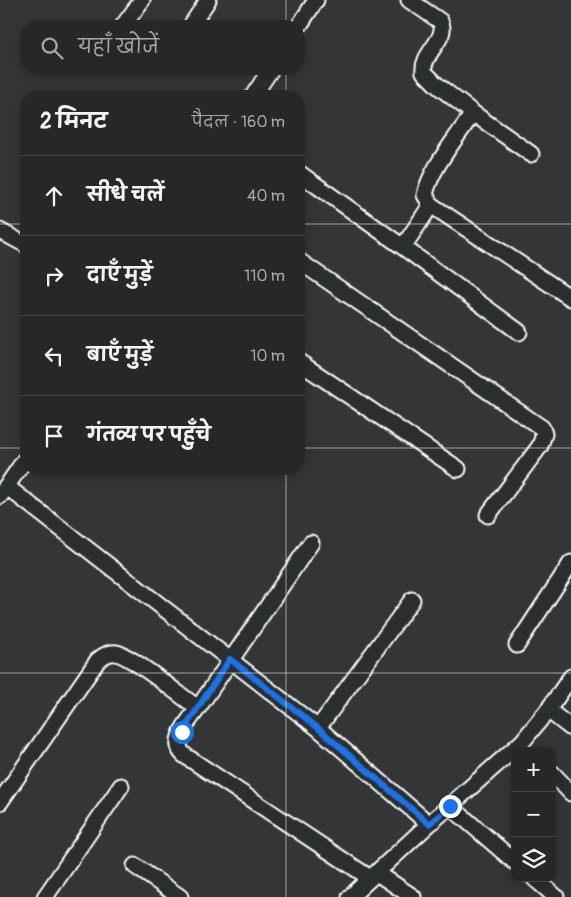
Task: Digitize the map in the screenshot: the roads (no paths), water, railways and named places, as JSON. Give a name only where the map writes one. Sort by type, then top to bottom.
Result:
[{"type":"street","points":[[127,20],[142,0]]},
{"type":"street","points":[[195,20],[208,0]]},
{"type":"street","points":[[303,20],[316,0]]},
{"type":"street","points":[[409,0],[440,21],[443,26],[441,35],[424,61],[424,72],[437,85],[473,113],[531,154]]},
{"type":"street","points":[[257,90],[267,75]]},
{"type":"street","points":[[473,113],[427,186],[425,195],[431,205],[571,298]]},
{"type":"street","points":[[305,177],[519,332]]},
{"type":"street","points":[[403,247],[431,205]]},
{"type":"street","points":[[0,231],[20,242]]},
{"type":"street","points":[[305,265],[542,428],[544,434],[540,446],[488,515]]},
{"type":"street","points":[[305,366],[458,469]]},
{"type":"street","points":[[20,467],[3,491],[230,659],[318,728],[429,824]]},
{"type":"street","points":[[311,544],[230,659],[180,736],[179,743],[182,752],[373,876],[413,897]]},
{"type":"street","points":[[516,645],[571,563]]},
{"type":"street","points":[[318,728],[412,600]]},
{"type":"street","points":[[0,802],[98,660],[106,654],[113,652],[129,658],[198,708]]},
{"type":"street","points":[[526,747],[548,710],[571,677]]},
{"type":"street","points":[[548,710],[571,728]]},
{"type":"street","points":[[350,897],[429,824],[511,759]]},
{"type":"street","points":[[556,777],[571,793]]},
{"type":"street","points":[[45,897],[121,786]]},
{"type":"street","points":[[450,806],[511,859]]},
{"type":"street","points":[[135,866],[180,897]]},
{"type":"street","points":[[539,882],[556,897]]}]
